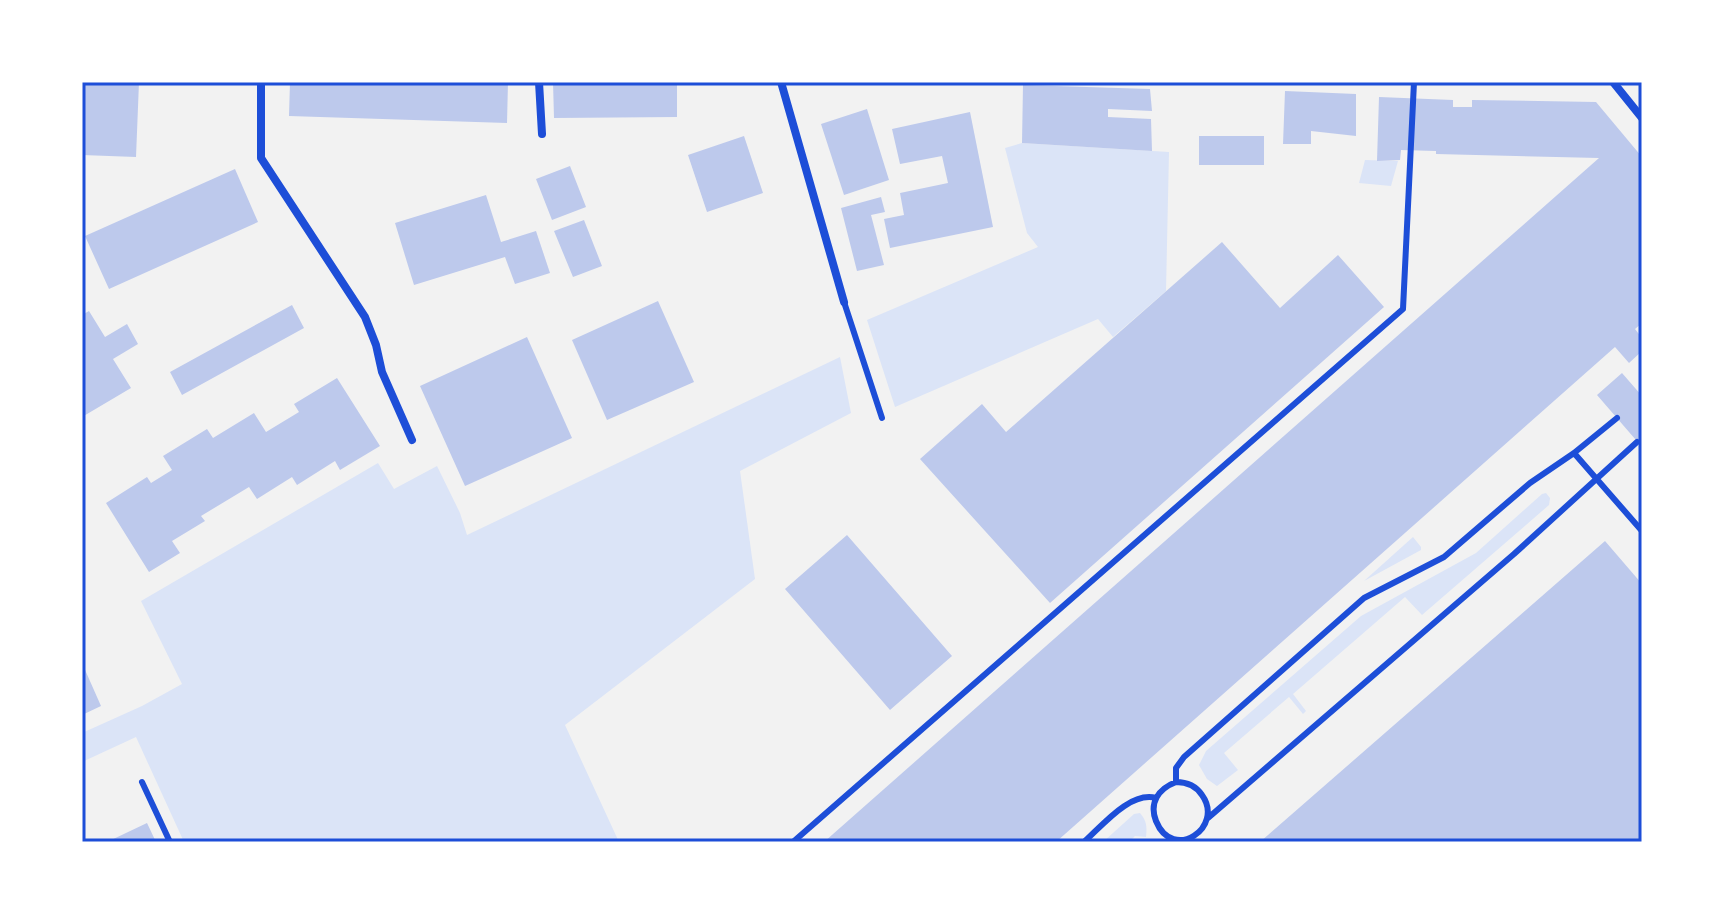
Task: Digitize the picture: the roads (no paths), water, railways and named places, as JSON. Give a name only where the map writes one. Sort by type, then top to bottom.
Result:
[{"type":"street","points":[[261,82],[261,158],[365,317],[382,372],[412,440]]},
{"type":"street","points":[[539,82],[542,134]]},
{"type":"street","points":[[781,82],[844,302]]},
{"type":"street","points":[[1613,82],[1642,118]]},
{"type":"lane","points":[[793,842],[1403,309],[1414,82]]},
{"type":"lane","points":[[844,302],[882,418]]},
{"type":"lane","points":[[1176,782],[1176,768],[1184,757],[1364,598],[1444,557],[1530,483],[1617,418]]},
{"type":"lane","points":[[1208,818],[1209,808],[1200,791],[1184,782],[1167,785],[1153,806],[1157,824],[1166,839],[1184,841],[1198,832],[1208,818],[1462,599],[1637,442]]},
{"type":"lane","points":[[1574,453],[1642,531]]},
{"type":"lane","points":[[142,782],[170,842]]},
{"type":"lane","points":[[1084,842],[1127,803],[1139,796],[1156,798]]}]
